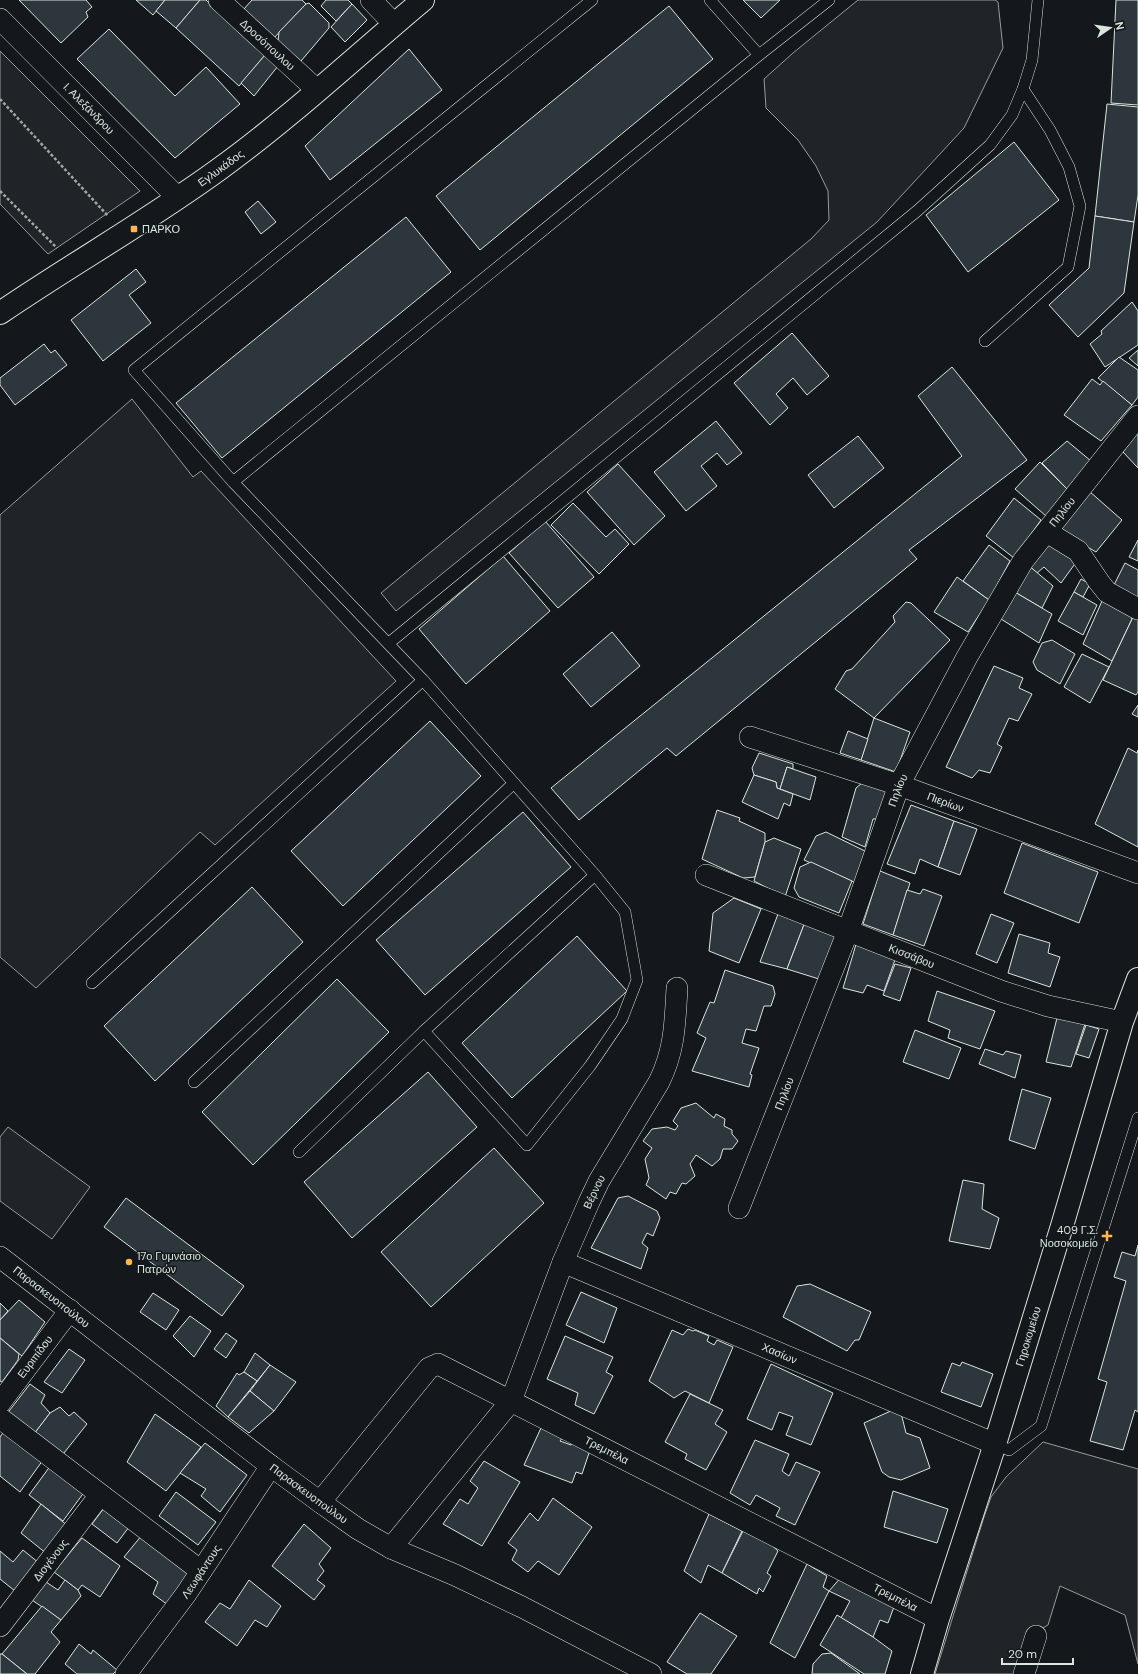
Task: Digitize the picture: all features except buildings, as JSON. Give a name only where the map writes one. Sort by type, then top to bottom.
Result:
[{"type":"main road","name":"Εγλυκάδος","points":[[0,313],[178,198],[256,141],[423,0]]},
{"type":"main road","name":"Γηροκομείου","points":[[922,1674],[1062,1226],[1122,1022],[1136,993]]},
{"type":"street","name":"Δροσόπουλου","points":[[219,0],[317,90]]},
{"type":"street","points":[[371,0],[394,24]]},
{"type":"street","name":"Ι. Αλεξάνδρου","points":[[0,19],[178,198]]},
{"type":"street","name":"Πηλίου","points":[[739,1208],[848,931],[899,785],[967,657],[1023,561],[1138,416]]},
{"type":"street","points":[[1047,532],[1078,551],[1099,582],[1108,592],[1138,609]]},
{"type":"street","name":"Πιερίων","points":[[750,738],[899,785],[1138,873]]},
{"type":"street","name":"Κισσάβου","points":[[706,874],[1013,995],[1048,1006],[1122,1022]]},
{"type":"street","name":"Βέρνου","points":[[392,1548],[511,1401],[577,1228],[599,1181],[668,1065],[675,1024],[677,988]]},
{"type":"street","name":"Παρασκευοπούλου","points":[[0,1257],[271,1466],[358,1529],[392,1548],[455,1575],[522,1607],[651,1674]]},
{"type":"street","name":"Χασίων","points":[[563,1262],[995,1444]]},
{"type":"street","name":"Ευριπίδου","points":[[0,1402],[70,1310]]},
{"type":"street","name":"Τρεμπέλα","points":[[320,1502],[429,1368],[438,1364],[938,1619]]},
{"type":"street","points":[[0,1418],[201,1572]]},
{"type":"street","name":"Λεωφάντους","points":[[126,1674],[169,1618],[271,1466]]},
{"type":"street","name":"Διογένους","points":[[0,1626],[100,1495]]},
{"type":"street","points":[[1024,1674],[1036,1636]]},
{"type":"lane","points":[[424,1031],[527,1145],[590,1066],[622,1019],[637,980],[625,912],[595,875],[423,680],[233,482],[134,370],[592,0]]},
{"type":"lane","points":[[710,0],[759,55]]},
{"type":"lane","points":[[233,482],[759,55],[829,0]]},
{"type":"lane","points":[[389,643],[917,211],[990,145],[1012,115],[1023,89],[1033,51],[1038,0]]},
{"type":"lane","points":[[986,342],[1068,267],[1080,206],[1066,161],[1050,130],[1023,89]]},
{"type":"lane","points":[[92,983],[423,680]]},
{"type":"lane","points":[[194,1082],[514,783]]},
{"type":"lane","points":[[299,1152],[424,1031],[595,875]]},
{"type":"lane","points":[[995,1444],[1009,1450],[1041,1426],[1138,1118]]},
{"type":"path","points":[[0,99],[123,233]]},
{"type":"path","points":[[0,190],[74,265]]},
{"type":"shaded area","points":[[858,0],[995,0],[998,2],[1003,48],[964,128],[877,222],[396,611],[381,593],[811,239],[829,220],[828,191],[816,166],[798,140],[766,108],[764,79],[793,53]]},
{"type":"shaded area","points":[[0,51],[140,191],[48,254],[0,204]]},
{"type":"shaded area","points":[[132,399],[193,477],[201,471],[396,681],[215,845],[200,832],[36,988],[0,957],[0,515]]},
{"type":"shaded area","points":[[8,1127],[90,1187],[52,1239],[0,1201],[0,1137]]},
{"type":"shaded area","points":[[1043,1442],[1138,1469],[1138,1664],[1125,1615],[1060,1586],[1048,1625],[1025,1639],[1017,1674],[935,1674],[991,1497],[1006,1477]]},
{"type":"place","name":"ΠΑΡΚΟ","points":[[134,229]]},
{"type":"place","name":"409 Γ.Σ. Νοσοκομείο","points":[[1107,1236]]},
{"type":"place","name":"17ο Γυμνάσιο Πατρών","points":[[129,1262]]}]
